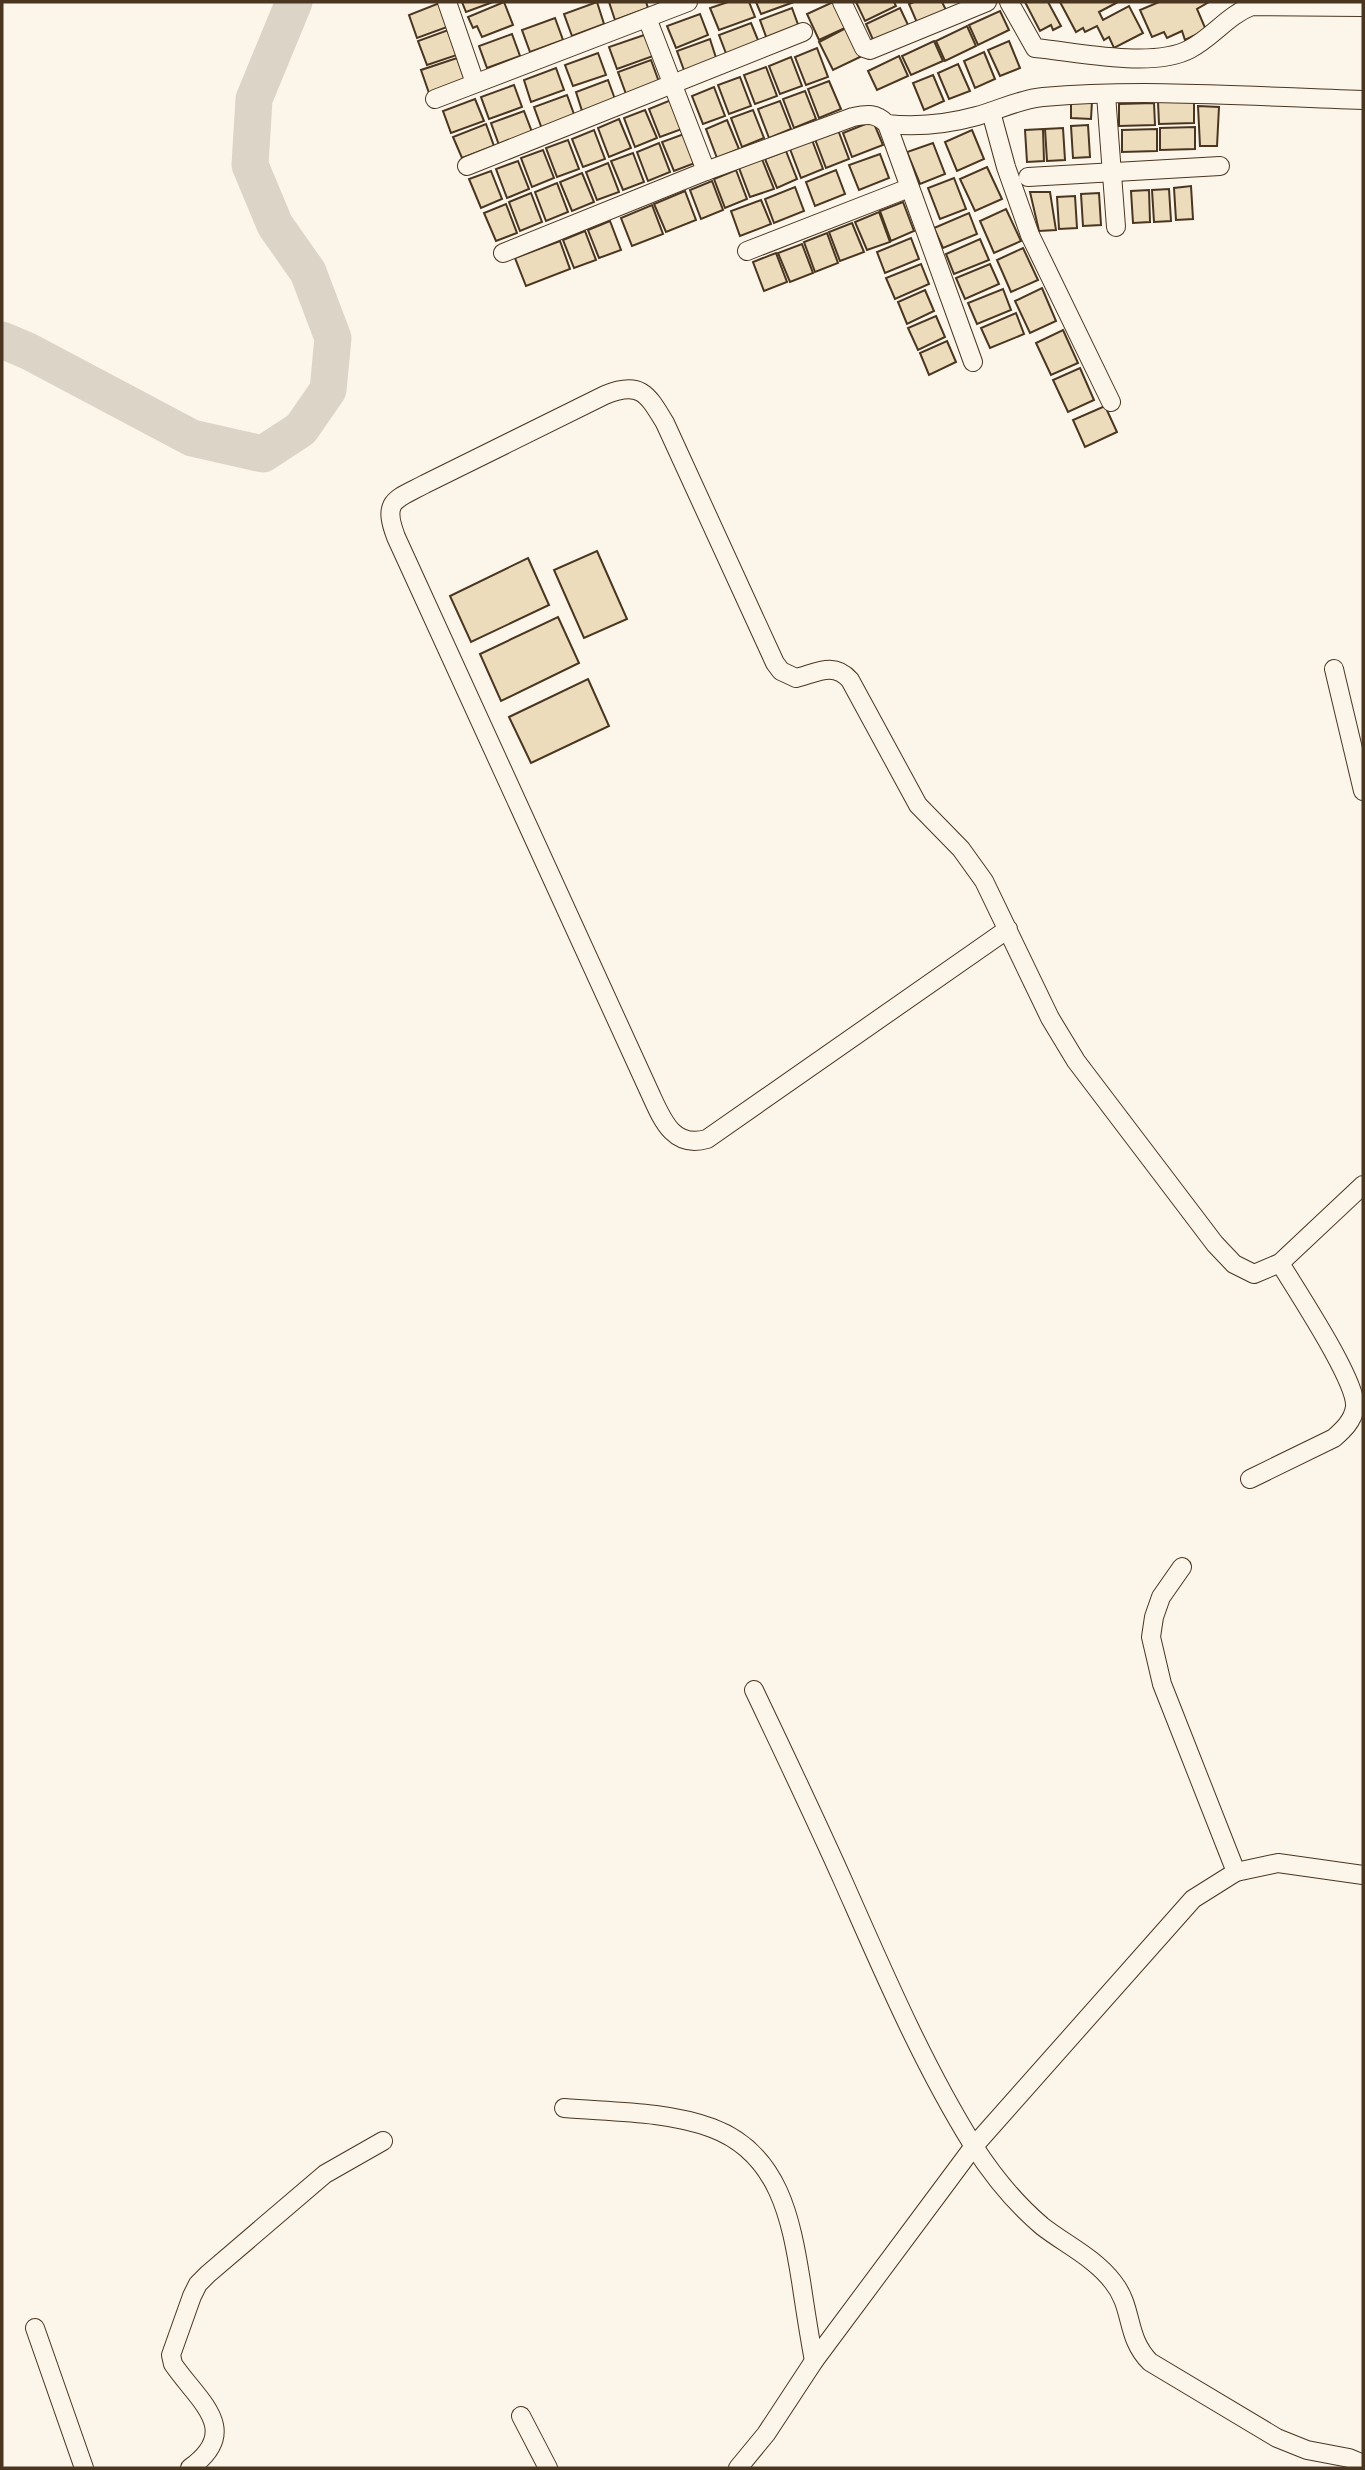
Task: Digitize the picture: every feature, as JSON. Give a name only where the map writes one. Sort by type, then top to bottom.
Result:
[{"type":"street","points":[[447,2],[475,83]]},
{"type":"street","points":[[435,99],[688,2]]},
{"type":"street","points":[[842,2],[864,48],[870,50],[987,2]]},
{"type":"street","points":[[1009,2],[1035,48],[1149,60],[1180,54],[1192,48],[1242,9],[1252,6],[1363,8]]},
{"type":"street","points":[[647,18],[706,171]]},
{"type":"street","points":[[467,166],[803,32]]},
{"type":"street","points":[[887,124],[942,123],[1038,97],[1105,95],[1363,100]]},
{"type":"street","points":[[1105,95],[1116,227]]},
{"type":"street","points":[[991,111],[1006,167],[1030,235],[1111,402]]},
{"type":"street","points":[[503,253],[706,171],[853,117],[868,114],[879,117],[887,124],[973,362]]},
{"type":"street","points":[[1028,177],[1220,166]]},
{"type":"street","points":[[747,251],[909,188]]},
{"type":"street","points":[[1008,929],[707,1139],[690,1142],[677,1136],[668,1127],[654,1103],[396,537],[390,519],[392,505],[398,498],[425,484],[621,388],[631,387],[640,391],[648,397],[665,423],[775,663],[781,671],[796,678],[831,668],[845,674],[859,693],[887,751],[918,805],[975,867],[1008,929],[1061,1039],[1215,1244],[1234,1264],[1246,1272],[1264,1272],[1280,1263],[1363,1185]]},
{"type":"street","points":[[1334,669],[1363,791]]},
{"type":"street","points":[[1250,1479],[1334,1438],[1345,1429],[1355,1407],[1349,1383],[1333,1352],[1280,1263]]},
{"type":"street","points":[[1182,1567],[1161,1597],[1151,1637],[1162,1684],[1236,1872]]},
{"type":"street","points":[[754,1690],[920,2048],[974,2146],[1017,2201],[1041,2224],[1099,2267],[1113,2281],[1128,2311],[1134,2341],[1140,2353],[1150,2362],[1284,2441],[1307,2450],[1349,2458],[1363,2464]]},
{"type":"street","points":[[744,2466],[814,2361],[974,2146],[1193,1899],[1236,1872],[1278,1863],[1363,1875]]},
{"type":"street","points":[[564,2108],[650,2115],[699,2124],[733,2137],[756,2156],[777,2188],[788,2214],[795,2239],[814,2361]]},
{"type":"street","points":[[190,2468],[214,2443],[216,2430],[213,2416],[177,2370],[171,2356],[198,2284],[325,2174],[383,2141]]},
{"type":"street","points":[[35,2328],[84,2468]]},
{"type":"street","points":[[521,2416],[548,2468]]},
{"type":"building","points":[[442,2],[450,26],[417,38],[409,15]]},
{"type":"building","points":[[462,2],[493,2],[466,12]]},
{"type":"building","points":[[504,2],[513,25],[482,37],[477,26],[473,28],[468,17]]},
{"type":"building","points":[[597,2],[604,24],[572,36],[564,14]]},
{"type":"building","points":[[609,2],[646,2],[648,8],[615,20]]},
{"type":"building","points":[[728,2],[749,2],[755,17],[719,30],[710,8]]},
{"type":"building","points":[[756,2],[794,2],[761,14]]},
{"type":"building","points":[[833,2],[845,28],[819,40],[807,14]]},
{"type":"building","points":[[856,2],[894,2],[896,6],[865,21]]},
{"type":"building","points":[[942,2],[947,12],[918,25],[909,4]]},
{"type":"building","points":[[1025,2],[1048,2],[1061,26],[1053,30],[1051,25],[1040,31]]},
{"type":"building","points":[[1060,2],[1118,2],[1099,12],[1103,20],[1129,6],[1143,33],[1114,48],[1109,37],[1104,40],[1097,26],[1085,32],[1083,28],[1076,32]]},
{"type":"building","points":[[1159,2],[1209,2],[1197,9],[1206,30],[1185,40],[1182,31],[1167,38],[1164,32],[1152,37],[1140,10]]},
{"type":"building","points":[[792,8],[800,30],[768,42],[760,20]]},
{"type":"building","points":[[900,8],[909,27],[874,42],[866,24]]},
{"type":"building","points":[[1000,11],[1009,30],[978,45],[969,25]]},
{"type":"building","points":[[700,14],[708,35],[676,48],[667,26]]},
{"type":"building","points":[[555,18],[563,40],[530,52],[522,30]]},
{"type":"building","points":[[751,23],[760,45],[727,56],[719,35]]},
{"type":"building","points":[[967,26],[976,46],[945,61],[936,41]]},
{"type":"building","points":[[846,28],[860,57],[833,70],[819,42]]},
{"type":"building","points":[[451,29],[460,54],[427,65],[418,41]]},
{"type":"building","points":[[512,34],[520,56],[487,68],[479,46]]},
{"type":"building","points":[[647,34],[656,55],[617,69],[609,47]]},
{"type":"building","points":[[710,39],[717,61],[685,73],[677,51]]},
{"type":"building","points":[[934,41],[943,61],[911,75],[902,56]]},
{"type":"building","points":[[1009,41],[1020,68],[1000,76],[988,50]]},
{"type":"building","points":[[817,48],[828,77],[806,85],[795,57]]},
{"type":"building","points":[[984,52],[995,79],[975,88],[964,61]]},
{"type":"building","points":[[598,53],[606,75],[573,86],[565,65]]},
{"type":"building","points":[[899,56],[908,76],[877,90],[868,71]]},
{"type":"building","points":[[791,57],[802,86],[780,94],[769,66]]},
{"type":"building","points":[[457,58],[465,80],[429,93],[421,70]]},
{"type":"building","points":[[651,60],[659,82],[626,94],[618,72]]},
{"type":"building","points":[[958,64],[970,91],[949,99],[938,73]]},
{"type":"building","points":[[766,67],[777,96],[755,104],[744,75]]},
{"type":"building","points":[[556,68],[564,90],[531,102],[524,80]]},
{"type":"building","points":[[933,75],[944,101],[924,110],[913,83]]},
{"type":"building","points":[[740,77],[751,106],[729,114],[718,85]]},
{"type":"building","points":[[608,80],[616,102],[583,114],[576,92]]},
{"type":"building","points":[[829,81],[841,109],[819,118],[808,89]]},
{"type":"building","points":[[514,85],[522,107],[489,119],[481,97]]},
{"type":"building","points":[[714,87],[725,116],[703,124],[692,96]]},
{"type":"building","points":[[805,91],[816,119],[794,128],[783,99]]},
{"type":"building","points":[[567,95],[575,117],[542,129],[534,107]]},
{"type":"building","points":[[475,99],[484,121],[451,133],[443,111]]},
{"type":"building","points":[[671,100],[682,129],[660,137],[649,109]]},
{"type":"building","points":[[780,101],[791,129],[769,138],[758,109]]},
{"type":"building","points":[[1071,101],[1092,101],[1091,119],[1071,118]]},
{"type":"building","points":[[1194,101],[1194,123],[1159,124],[1158,102]]},
{"type":"building","points":[[1154,103],[1155,125],[1119,126],[1119,104]]},
{"type":"building","points":[[1198,106],[1219,107],[1217,146],[1200,146]]},
{"type":"building","points":[[645,110],[657,138],[635,147],[624,118]]},
{"type":"building","points":[[753,110],[764,138],[742,147],[731,118]]},
{"type":"building","points":[[524,111],[532,132],[499,145],[491,123]]},
{"type":"building","points":[[619,119],[631,148],[609,157],[598,128]]},
{"type":"building","points":[[727,120],[739,149],[717,158],[706,129]]},
{"type":"building","points":[[873,121],[883,145],[852,157],[843,133]]},
{"type":"building","points":[[486,124],[494,146],[462,158],[453,137]]},
{"type":"building","points":[[1088,125],[1090,157],[1073,158],[1071,126]]},
{"type":"building","points":[[1195,127],[1195,149],[1160,150],[1160,128]]},
{"type":"building","points":[[1063,128],[1065,160],[1047,161],[1045,129]]},
{"type":"building","points":[[1043,129],[1044,161],[1027,162],[1025,130]]},
{"type":"building","points":[[1157,129],[1157,151],[1122,152],[1122,130]]},
{"type":"building","points":[[594,130],[605,159],[583,167],[572,139]]},
{"type":"building","points":[[838,130],[849,159],[826,168],[815,139]]},
{"type":"building","points":[[972,130],[984,159],[957,171],[945,142]]},
{"type":"building","points":[[684,134],[695,163],[674,171],[662,142]]},
{"type":"building","points":[[568,140],[579,169],[557,177],[546,148]]},
{"type":"building","points":[[812,140],[823,169],[801,178],[790,149]]},
{"type":"building","points":[[659,143],[670,172],[648,181],[637,152]]},
{"type":"building","points":[[933,143],[945,174],[920,184],[907,152]]},
{"type":"building","points":[[543,150],[554,178],[532,187],[521,158]]},
{"type":"building","points":[[786,151],[797,179],[777,188],[765,159]]},
{"type":"building","points":[[633,153],[644,182],[623,190],[611,161]]},
{"type":"building","points":[[880,154],[889,178],[859,190],[849,165]]},
{"type":"building","points":[[762,159],[774,189],[750,197],[739,168]]},
{"type":"building","points":[[518,161],[529,189],[507,198],[496,169]]},
{"type":"building","points":[[608,163],[619,192],[597,200],[586,172]]},
{"type":"building","points":[[987,167],[1002,199],[975,211],[960,179]]},
{"type":"building","points":[[736,170],[747,199],[725,208],[714,179]]},
{"type":"building","points":[[836,170],[845,194],[815,206],[806,182]]},
{"type":"building","points":[[491,171],[502,199],[481,208],[469,179]]},
{"type":"building","points":[[582,173],[594,202],[572,211],[560,182]]},
{"type":"building","points":[[954,178],[966,209],[940,219],[928,188]]},
{"type":"building","points":[[712,181],[723,210],[701,219],[690,190]]},
{"type":"building","points":[[557,183],[568,212],[546,221],[535,192]]},
{"type":"building","points":[[1191,186],[1193,219],[1176,220],[1174,188]]},
{"type":"building","points":[[795,187],[804,211],[774,223],[765,199]]},
{"type":"building","points":[[1169,189],[1171,221],[1154,222],[1152,190]]},
{"type":"building","points":[[1149,190],[1150,222],[1133,223],[1131,191]]},
{"type":"building","points":[[685,191],[696,220],[666,232],[654,204]]},
{"type":"building","points":[[1030,192],[1050,192],[1056,230],[1039,231]]},
{"type":"building","points":[[531,193],[542,222],[520,231],[509,202]]},
{"type":"building","points":[[1099,193],[1101,225],[1083,226],[1081,194]]},
{"type":"building","points":[[1075,196],[1077,228],[1059,229],[1057,197]]},
{"type":"building","points":[[761,200],[771,224],[740,236],[731,211]]},
{"type":"building","points":[[903,202],[914,231],[891,241],[880,211]]},
{"type":"building","points":[[506,204],[517,233],[496,241],[484,213]]},
{"type":"building","points":[[652,205],[663,234],[632,246],[621,218]]},
{"type":"building","points":[[1006,209],[1021,241],[994,253],[980,221]]},
{"type":"building","points":[[879,212],[890,242],[867,250],[855,222]]},
{"type":"building","points":[[969,213],[977,234],[943,248],[934,228]]},
{"type":"building","points":[[610,221],[621,250],[599,258],[588,230]]},
{"type":"building","points":[[852,223],[864,252],[840,261],[829,232]]},
{"type":"building","points":[[585,231],[596,260],[574,268],[563,240]]},
{"type":"building","points":[[827,233],[838,263],[815,272],[804,242]]},
{"type":"building","points":[[911,238],[919,259],[885,273],[877,252]]},
{"type":"building","points":[[980,239],[989,260],[954,274],[946,254]]},
{"type":"building","points":[[560,241],[570,269],[526,286],[515,258]]},
{"type":"building","points":[[802,244],[813,273],[790,282],[778,253]]},
{"type":"building","points":[[1023,248],[1038,280],[1011,292],[997,260]]},
{"type":"building","points":[[776,253],[787,282],[764,291],[753,262]]},
{"type":"building","points":[[921,264],[929,284],[895,299],[886,278]]},
{"type":"building","points":[[990,264],[999,284],[965,299],[956,278]]},
{"type":"building","points":[[1042,288],[1056,321],[1030,333],[1015,301]]},
{"type":"building","points":[[1003,289],[1011,310],[977,324],[968,303]]},
{"type":"building","points":[[925,290],[934,311],[907,324],[898,302]]},
{"type":"building","points":[[1016,313],[1024,334],[990,348],[981,328]]},
{"type":"building","points":[[936,316],[945,337],[918,350],[908,328]]},
{"type":"building","points":[[1063,330],[1078,363],[1051,375],[1036,343]]},
{"type":"building","points":[[947,341],[956,362],[929,375],[920,353]]},
{"type":"building","points":[[1080,368],[1094,400],[1068,412],[1053,380]]},
{"type":"building","points":[[1105,406],[1117,432],[1085,447],[1073,420]]},
{"type":"building","points":[[597,551],[627,619],[584,638],[554,570]]},
{"type":"building","points":[[528,558],[549,605],[471,642],[450,596]]},
{"type":"building","points":[[558,617],[579,663],[501,701],[480,654]]},
{"type":"building","points":[[588,679],[609,726],[531,763],[509,717]]},
{"type":"waterway","points":[[2,340],[28,351],[192,438],[263,454],[301,429],[328,390],[333,338],[308,272],[275,225],[250,165],[254,99],[294,2]]}]
